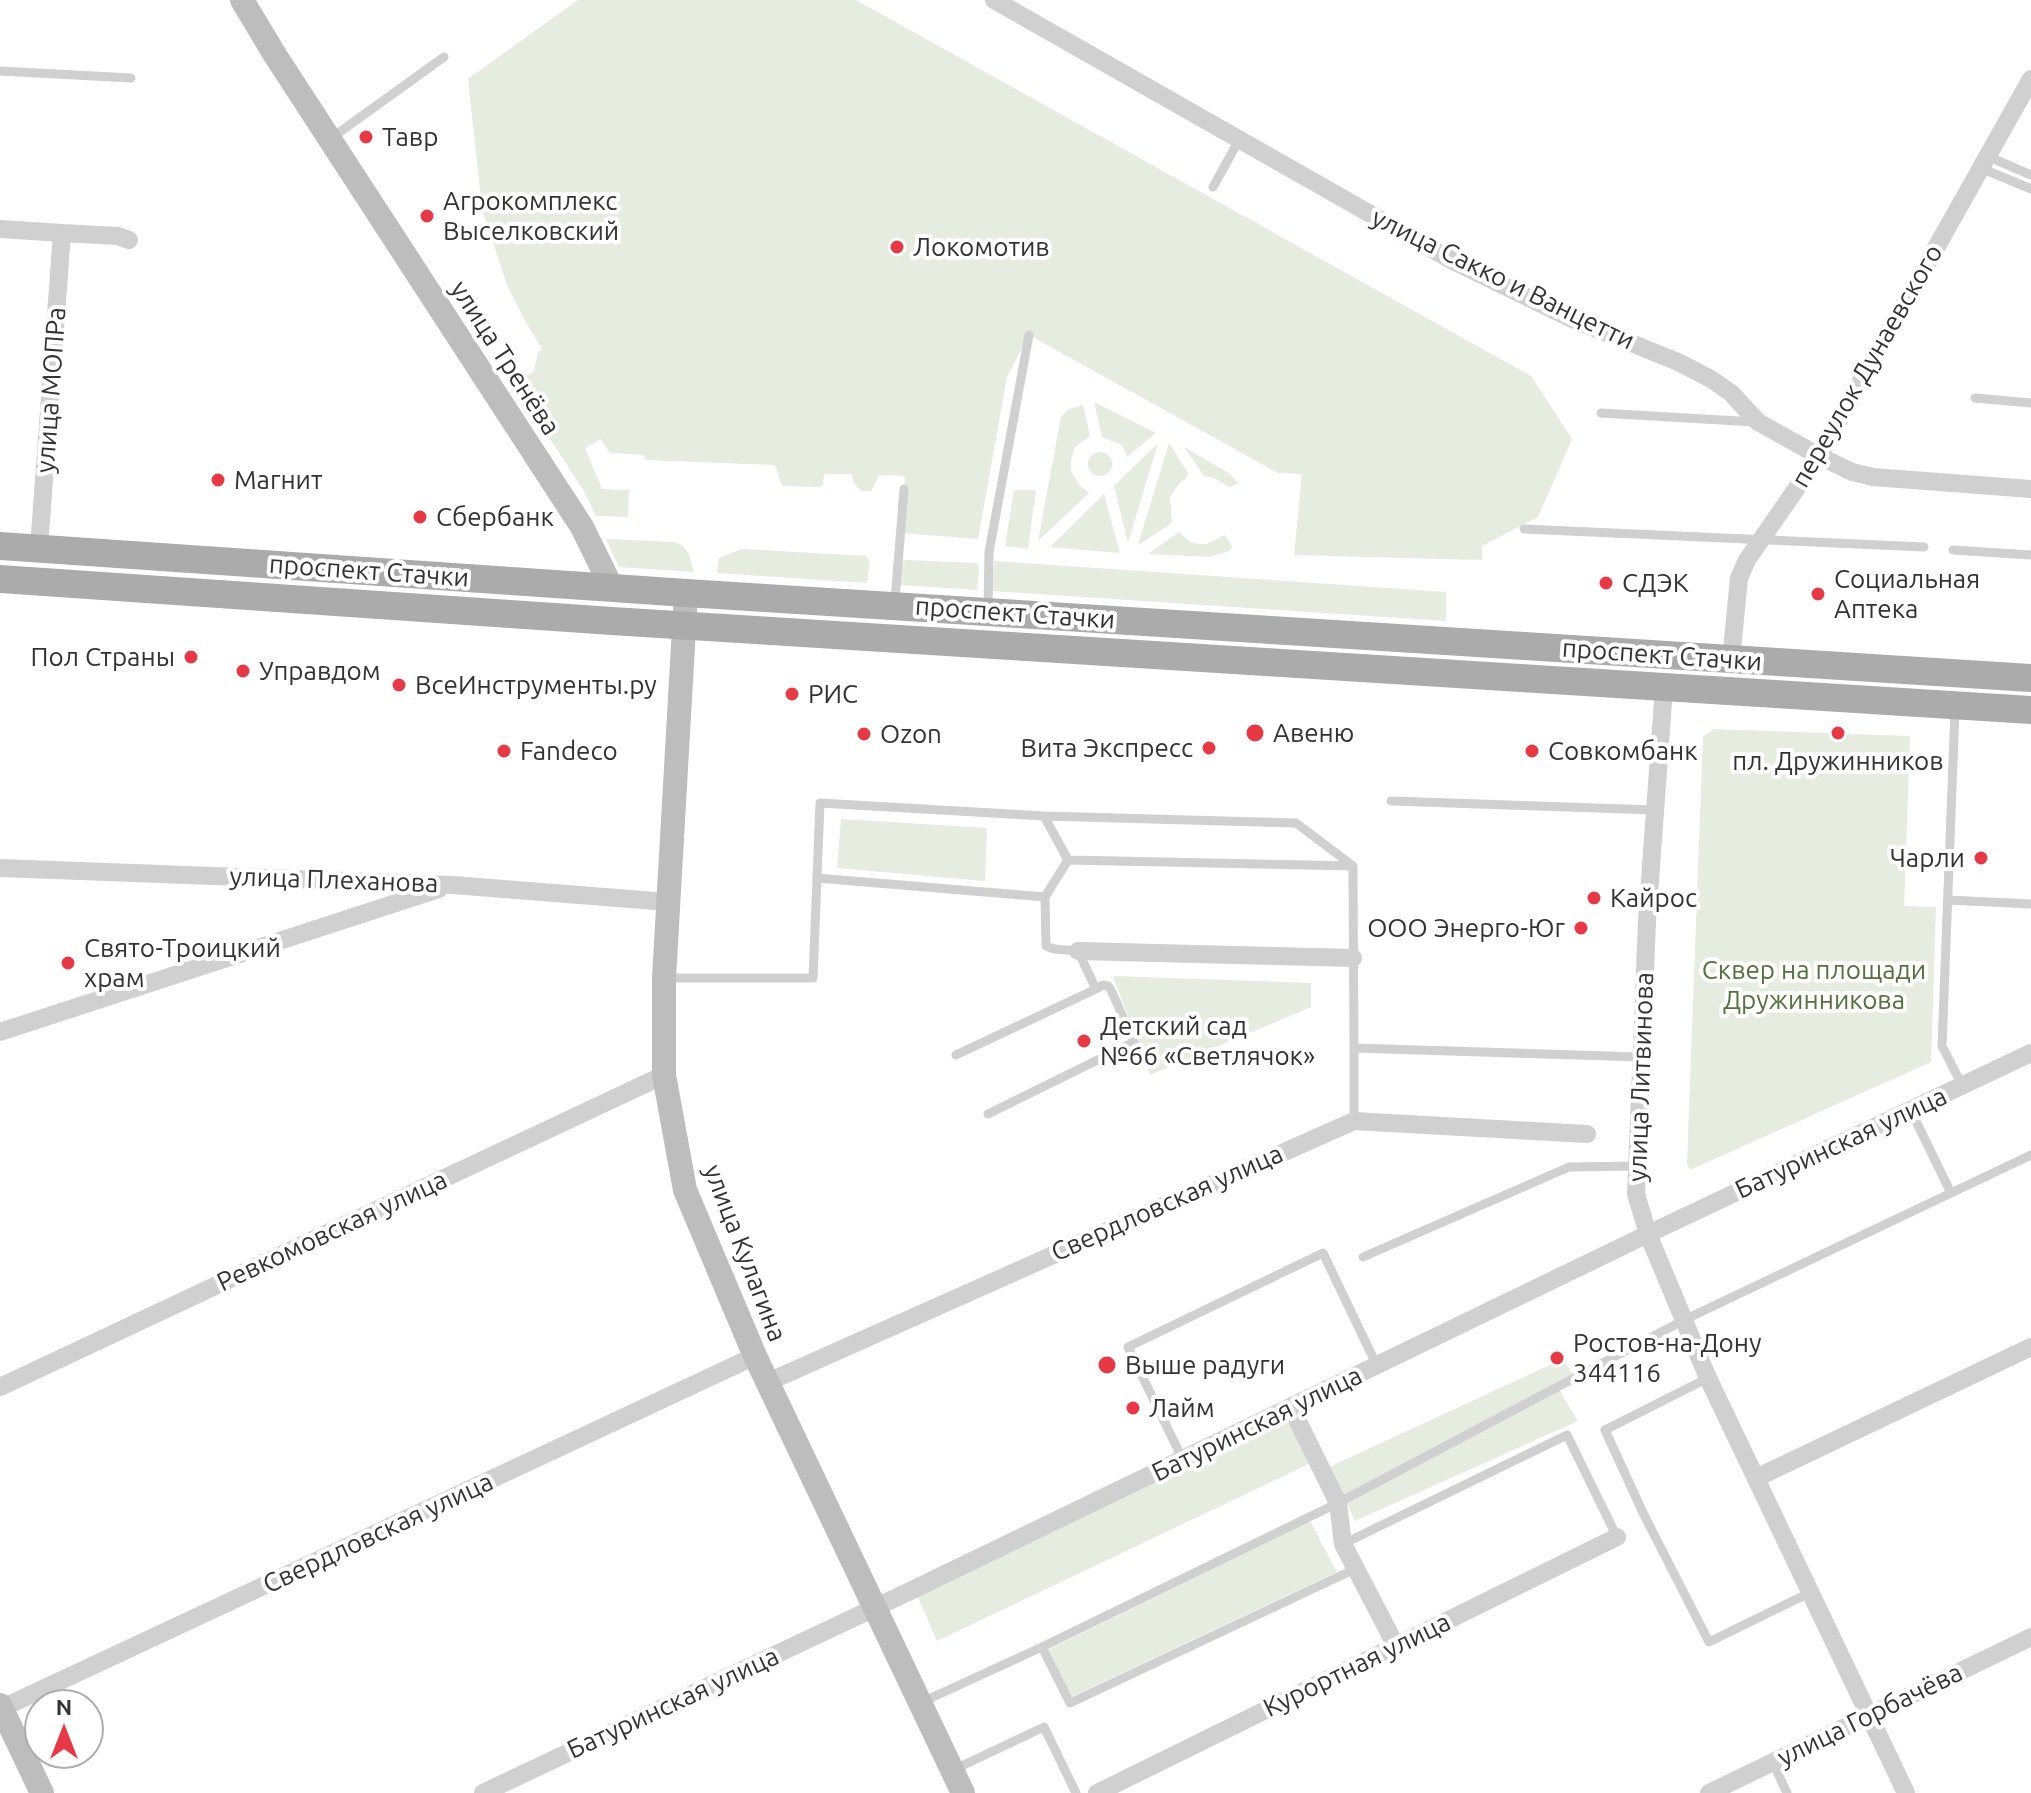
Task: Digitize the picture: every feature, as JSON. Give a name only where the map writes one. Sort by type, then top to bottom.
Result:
[{"type":"main road","name":"проспект Стачки","points":[[0,546],[686,593],[2031,678]]},
{"type":"main road","name":"проспект Стачки","points":[[0,579],[684,626],[2031,710]]},
{"type":"street","name":"улица Тренёва","points":[[242,0],[582,527],[612,588]]},
{"type":"street","name":"улица Сакко и Ванцетти","points":[[994,0],[1453,261],[1572,319],[1678,362],[1711,379],[1731,393],[1758,422],[1852,472],[1873,477],[2031,489]]},
{"type":"street","name":"переулок Дунаевского","points":[[1731,660],[1739,578],[1760,540],[1819,456],[2031,79]]},
{"type":"street","points":[[0,229],[118,236],[129,240]]},
{"type":"street","name":"улица МОПРа","points":[[39,548],[62,233]]},
{"type":"street","name":"улица Кулагина","points":[[686,593],[664,978],[664,1075],[685,1190],[755,1356],[963,1793]]},
{"type":"street","name":"улица Литвинова","points":[[1664,688],[1641,1057],[1636,1194],[1648,1234],[1708,1378],[1906,1793]]},
{"type":"street","name":"улица Плеханова","points":[[0,868],[453,885],[668,902]]},
{"type":"street","points":[[0,1032],[453,885]]},
{"type":"street","points":[[1078,951],[1353,958]]},
{"type":"street","name":"Батуринская улица","points":[[483,1793],[2031,1053]]},
{"type":"street","name":"Ревкомовская улица","points":[[0,1387],[664,1075]]},
{"type":"street","name":"Свердловская улица","points":[[768,1382],[1354,1121],[1587,1134]]},
{"type":"street","points":[[1756,1478],[2031,1347]]},
{"type":"street","name":"Свердловская улица","points":[[1,1707],[755,1356]]},
{"type":"street","points":[[1291,1407],[1338,1503],[1343,1544],[1396,1646]]},
{"type":"street","name":"Курортная улица","points":[[1097,1793],[1617,1537]]},
{"type":"street","name":"улица Горбачёва","points":[[1709,1793],[2031,1637]]},
{"type":"street","points":[[1,1707],[42,1793]]},
{"type":"lane","points":[[330,139],[444,57]]},
{"type":"lane","points":[[0,71],[131,78]]},
{"type":"lane","points":[[1213,187],[1239,140]]},
{"type":"lane","points":[[1984,162],[2031,175]]},
{"type":"lane","points":[[1984,162],[2031,189]]},
{"type":"lane","points":[[988,611],[989,552],[1029,335]]},
{"type":"lane","points":[[1975,398],[2031,403]]},
{"type":"lane","points":[[1601,413],[1758,422]]},
{"type":"lane","points":[[895,605],[904,489]]},
{"type":"lane","points":[[1524,529],[1924,547]]},
{"type":"lane","points":[[1953,550],[2031,555]]},
{"type":"lane","points":[[1955,707],[1942,1046],[1962,1085]]},
{"type":"lane","points":[[1391,801],[1655,810]]},
{"type":"lane","points":[[664,978],[813,978],[820,803],[1044,816],[1296,823],[1353,866]]},
{"type":"lane","points":[[1044,816],[1068,860]]},
{"type":"lane","points":[[1068,860],[1353,866]]},
{"type":"lane","points":[[1068,860],[1045,897],[1046,946],[1078,951],[1096,989]]},
{"type":"lane","points":[[1353,866],[1354,1121]]},
{"type":"lane","points":[[817,878],[1045,897]]},
{"type":"lane","points":[[1948,900],[2031,904]]},
{"type":"lane","points":[[956,1055],[1103,985],[1111,990],[1134,1042],[988,1114]]},
{"type":"lane","points":[[1354,1048],[1641,1057]]},
{"type":"lane","points":[[1911,1111],[1951,1193]]},
{"type":"lane","points":[[920,1703],[1338,1503],[1684,1320],[2031,1155]]},
{"type":"lane","points":[[1363,1257],[1569,1167],[1635,1166]]},
{"type":"lane","points":[[1183,1460],[1128,1347],[1142,1340],[1323,1253],[1377,1366]]},
{"type":"lane","points":[[1708,1378],[1605,1430],[1644,1515],[1709,1642],[1809,1593]]},
{"type":"lane","points":[[1343,1544],[1567,1435],[1617,1537]]},
{"type":"lane","points":[[1042,1647],[1070,1703],[1355,1569]]},
{"type":"lane","points":[[953,1770],[1044,1727],[1076,1793]]},
{"type":"lane","points":[[1773,1763],[1787,1793]]},
{"type":"green space","name":"Локомотив","points":[[578,0],[856,0],[1531,376],[1572,439],[1538,517],[1482,546],[1482,560],[1294,555],[1302,474],[1278,473],[1029,335],[1007,377],[978,539],[901,533],[905,476],[879,475],[871,491],[861,491],[853,482],[852,474],[824,474],[820,487],[782,486],[775,465],[645,460],[644,455],[610,453],[601,439],[585,448],[602,489],[629,490],[628,517],[596,516],[585,493],[515,384],[534,371],[538,352],[542,349],[507,285],[482,209],[468,79]]},
{"type":"green space","points":[[1094,402],[1156,433],[1127,457],[1122,445],[1102,437]]},
{"type":"green space","points":[[1083,405],[1090,436],[1075,447],[1071,471],[1079,485],[1089,493],[1038,541],[1061,417],[1069,409]]},
{"type":"green space","points":[[1158,443],[1128,543],[1114,486]]},
{"type":"green space","points":[[1169,443],[1188,473],[1187,477],[1170,497],[1172,523],[1138,545]]},
{"type":"green space","points":[[1184,447],[1229,473],[1239,484],[1229,487],[1204,476]]},
{"type":"green space","points":[[1100,452],[1109,455],[1112,464],[1109,473],[1100,476],[1091,473],[1088,464],[1091,455]]},
{"type":"green space","points":[[1014,490],[1036,490],[1028,549],[1005,546]]},
{"type":"green space","points":[[1104,494],[1120,553],[1050,547]]},
{"type":"green space","points":[[1179,532],[1190,542],[1199,544],[1207,544],[1225,535],[1232,547],[1229,551],[1210,557],[1148,554]]},
{"type":"green space","points":[[606,539],[675,542],[689,554],[694,572],[619,567]]},
{"type":"green space","points":[[742,549],[866,556],[870,561],[867,583],[717,573],[719,558]]},
{"type":"green space","points":[[994,561],[1446,592],[1446,621],[992,591]]},
{"type":"green space","points":[[902,562],[977,563],[977,590],[901,585]]},
{"type":"green space","name":"Сквер на площади Дружинникова","points":[[1713,729],[1910,736],[1904,906],[1936,907],[1931,1062],[1690,1170],[1687,1163],[1703,737]]},
{"type":"green space","points":[[841,819],[987,828],[985,881],[837,868]]},
{"type":"green space","points":[[1113,976],[1311,983],[1311,1007],[1150,1075]]},
{"type":"green space","points":[[1563,1359],[1574,1377],[1557,1386],[1578,1421],[1355,1521],[1329,1467]]},
{"type":"green space","points":[[1288,1413],[1311,1463],[937,1641],[916,1593]]},
{"type":"green space","points":[[1310,1521],[1337,1572],[1071,1697],[1048,1650]]},
{"type":"place","name":"Тавр","points":[[366,137]]},
{"type":"place","name":"Агрокомплекс Выселковский","points":[[427,216]]},
{"type":"place","name":"Локомотив","points":[[897,247]]},
{"type":"place","name":"Магнит","points":[[218,480]]},
{"type":"place","name":"Сбербанк","points":[[420,517]]},
{"type":"place","name":"СДЭК","points":[[1606,583]]},
{"type":"place","name":"Социальная Аптека","points":[[1818,594]]},
{"type":"place","name":"Пол Страны","points":[[191,657]]},
{"type":"place","name":"Управдом","points":[[243,671]]},
{"type":"place","name":"ВсеИнструменты.ру","points":[[399,685]]},
{"type":"place","name":"РИС","points":[[792,694]]},
{"type":"place","name":"Авеню","points":[[1255,733]]},
{"type":"place","name":"пл. Дружинников","points":[[1838,733]]},
{"type":"place","name":"Ozon","points":[[864,734]]},
{"type":"place","name":"Вита Экспресс","points":[[1209,748]]},
{"type":"place","name":"Fandeco","points":[[504,751]]},
{"type":"place","name":"Совкомбанк","points":[[1532,751]]},
{"type":"place","name":"Чарли","points":[[1981,858]]},
{"type":"place","name":"Кайрос","points":[[1594,898]]},
{"type":"place","name":"ООО Энерго-Юг","points":[[1581,928]]},
{"type":"place","name":"Свято-Троицкий храм","points":[[68,963]]},
{"type":"place","name":"Детский сад №66 «Светлячок»","points":[[1084,1041]]},
{"type":"place","name":"Ростов-на-Дону 344116","points":[[1557,1358]]},
{"type":"place","name":"Выше радуги","points":[[1107,1365]]},
{"type":"place","name":"Лайм","points":[[1133,1408]]}]
